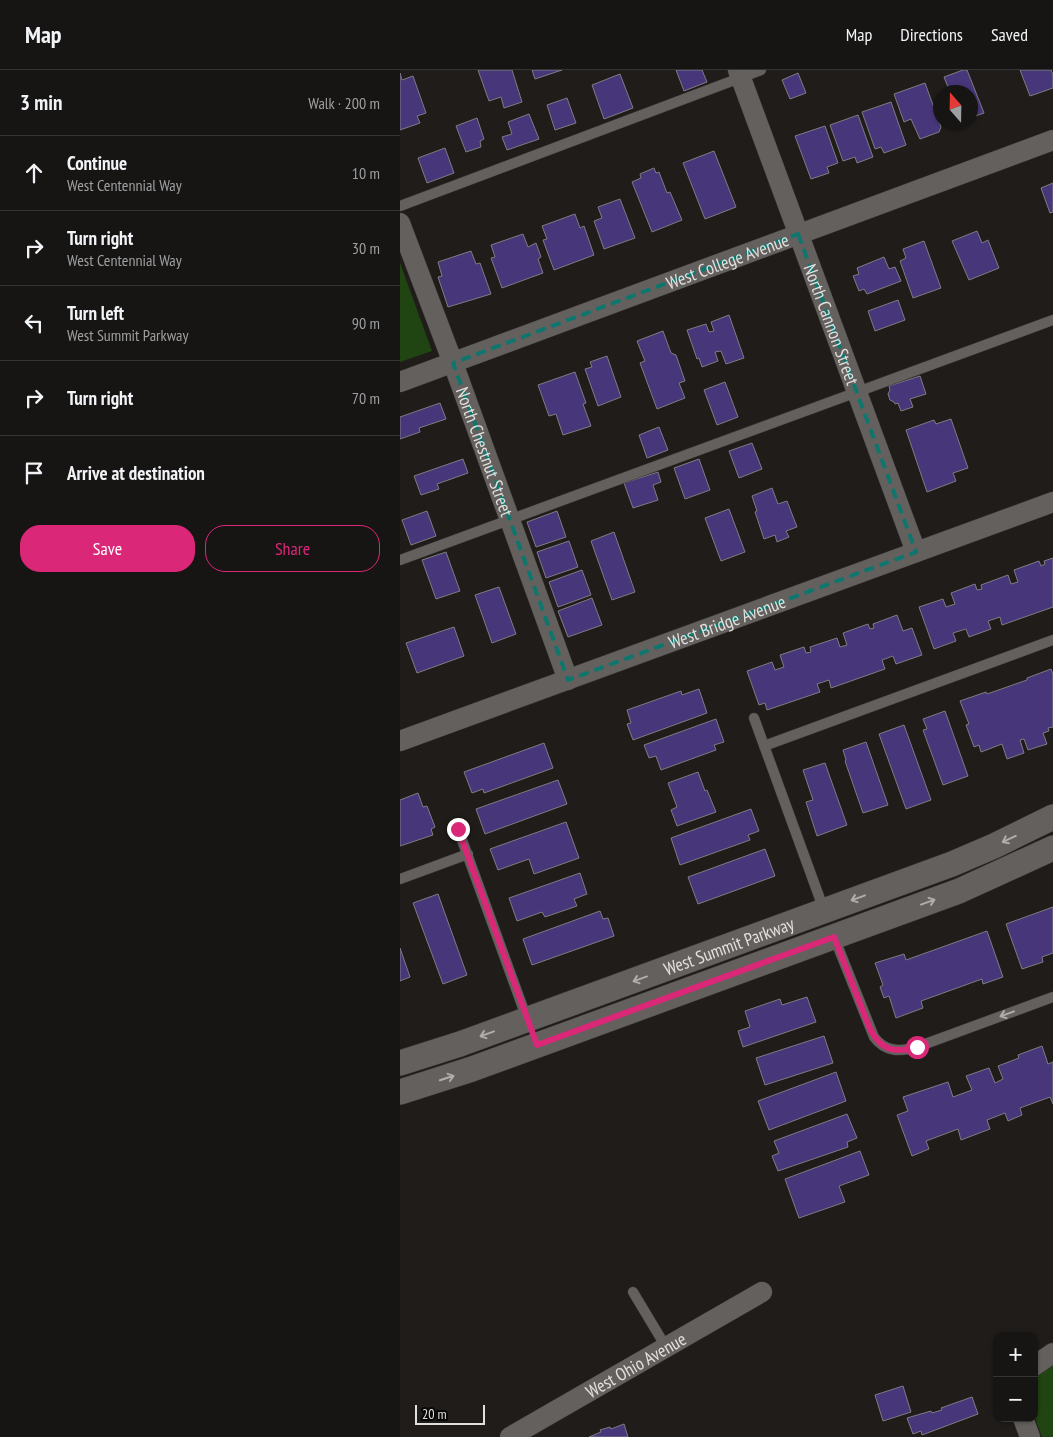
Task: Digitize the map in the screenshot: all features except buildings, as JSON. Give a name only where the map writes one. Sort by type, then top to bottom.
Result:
[{"type":"street","name":"North Cannon Street","points":[[740,74],[916,552]]},
{"type":"street","name":"West College Avenue","points":[[400,382],[1053,140]]},
{"type":"street","name":"North Chestnut Street","points":[[400,223],[568,680]]},
{"type":"street","name":"West Bridge Avenue","points":[[400,741],[1053,502]]},
{"type":"street","name":"West Summit Parkway","points":[[400,1063],[528,1020],[952,864],[1053,817]]},
{"type":"street","name":"West Summit Parkway","points":[[400,1092],[472,1069],[959,891],[1053,848]]},
{"type":"street","points":[[824,910],[834,937]]},
{"type":"street","points":[[528,1020],[537,1045]]},
{"type":"street","name":"West Ohio Avenue","points":[[510,1437],[762,1292]]},
{"type":"street","points":[[1038,1363],[1053,1353]]},
{"type":"lane","points":[[400,206],[740,74],[761,70]]},
{"type":"lane","points":[[400,560],[1053,320]]},
{"type":"lane","points":[[764,746],[1053,640]]},
{"type":"lane","points":[[754,718],[824,910]]},
{"type":"lane","points":[[458,829],[528,1020]]},
{"type":"lane","points":[[400,879],[468,854]]},
{"type":"lane","points":[[834,937],[874,1037],[882,1045],[892,1050],[904,1051],[917,1047],[1053,998]]},
{"type":"lane","points":[[633,1292],[666,1348]]},
{"type":"highlighted area","points":[[798,234],[916,552],[568,680],[453,363]]},
{"type":"green space","points":[[400,263],[432,351],[400,362]]},
{"type":"green space","points":[[1053,1363],[1053,1437],[1042,1437],[1037,1422],[1038,1372]]},
{"type":"route","points":[[458,829],[537,1045],[834,937],[874,1037],[882,1045],[892,1050],[904,1051],[917,1047]]}]
